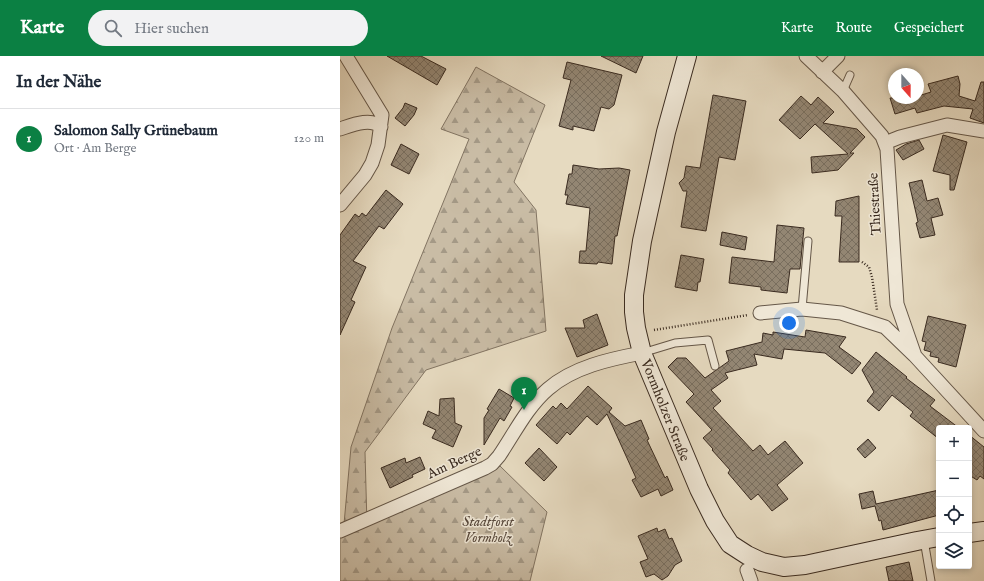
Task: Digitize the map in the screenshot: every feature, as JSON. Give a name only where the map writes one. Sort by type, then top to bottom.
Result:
[{"type":"main road","name":"Vormholzer Straße","points":[[687,56],[666,132],[642,241],[634,295],[634,312],[642,353],[699,489],[715,521],[730,544],[747,556],[762,562],[784,567],[805,565],[931,538]]},
{"type":"main road","points":[[972,533],[984,531]]},
{"type":"street","points":[[340,205],[365,175],[372,163],[378,145],[382,121],[346,56]]},
{"type":"street","name":"Thiestraße","points":[[806,56],[843,91],[882,136],[885,143],[887,149],[897,304],[915,356]]},
{"type":"street","points":[[822,72],[838,56]]},
{"type":"street","points":[[340,129],[382,121]]},
{"type":"street","points":[[885,143],[900,137],[947,125],[984,131]]},
{"type":"street","name":"Thiestraße","points":[[760,313],[802,309],[841,313],[885,327],[915,356],[984,431]]},
{"type":"street","name":"Am Berge","points":[[340,531],[492,464],[534,404],[548,389],[565,377],[594,365],[642,353]]},
{"type":"lane","points":[[843,91],[850,74]]},
{"type":"lane","points":[[802,309],[808,241]]},
{"type":"lane","points":[[642,353],[675,343],[708,340],[715,366]]},
{"type":"lane","points":[[930,581],[931,538]]},
{"type":"path","points":[[862,262],[869,267],[877,309],[885,327]]},
{"type":"path","points":[[637,333],[760,313]]},
{"type":"green space","name":"Stadtforst Vormholz","points":[[476,67],[545,105],[514,182],[536,210],[546,331],[426,370],[365,452],[367,525],[500,466],[547,512],[530,581],[340,581],[340,537],[343,535],[351,447],[392,328],[469,139],[441,129]]},
{"type":"building","points":[[387,56],[421,56],[446,69],[437,85]]},
{"type":"building","points":[[601,56],[643,56],[636,73]]},
{"type":"building","points":[[567,62],[622,75],[614,105],[609,109],[601,107],[594,131],[573,126],[573,130],[559,126],[571,80],[563,78]]},
{"type":"building","points":[[958,76],[960,84],[959,96],[975,101],[981,82],[984,82],[984,123],[970,118],[973,109],[944,106],[917,113],[915,108],[895,114],[892,104],[924,104],[924,94],[931,92],[928,84]]},
{"type":"building","points":[[713,95],[746,101],[735,160],[719,157],[706,231],[681,227],[687,191],[683,191],[679,183],[684,178],[686,166],[700,168]]},
{"type":"building","points":[[801,96],[811,105],[818,97],[834,112],[823,123],[857,129],[865,137],[850,153],[854,153],[838,170],[812,173],[811,157],[848,154],[815,124],[800,139],[779,120]]},
{"type":"building","points":[[405,103],[417,108],[414,115],[405,126],[395,118]]},
{"type":"building","points":[[943,135],[967,142],[954,190],[950,190],[950,175],[933,171]]},
{"type":"building","points":[[919,140],[924,149],[903,160],[896,150],[906,144]]},
{"type":"building","points":[[401,144],[419,154],[409,174],[391,165]]},
{"type":"building","points":[[573,165],[599,169],[619,168],[630,170],[617,236],[615,236],[612,264],[598,262],[597,264],[579,263],[580,251],[586,251],[590,208],[566,204],[568,195],[565,195],[569,174],[572,174]]},
{"type":"building","points":[[922,180],[927,201],[938,198],[943,215],[931,218],[935,235],[920,238],[909,183]]},
{"type":"building","points":[[386,190],[403,204],[384,229],[379,226],[353,261],[366,267],[351,300],[355,302],[340,335],[340,235],[355,214],[359,217],[362,213],[366,216]]},
{"type":"building","points":[[859,196],[859,262],[839,262],[842,216],[835,216],[836,201]]},
{"type":"building","points":[[777,225],[804,228],[800,269],[790,269],[787,293],[761,290],[761,287],[729,283],[732,257],[774,262]]},
{"type":"building","points":[[722,232],[747,237],[745,250],[720,245]]},
{"type":"building","points":[[681,255],[704,259],[697,291],[675,287]]},
{"type":"building","points":[[597,314],[608,345],[577,357],[565,328],[585,328],[583,320]]},
{"type":"building","points":[[928,316],[966,325],[956,367],[938,362],[939,358],[930,356],[931,352],[924,350],[926,342],[922,341]]},
{"type":"building","points":[[806,330],[846,337],[839,347],[861,363],[852,374],[825,353],[784,349],[782,359],[754,354],[757,365],[725,373],[728,378],[711,390],[721,401],[713,408],[753,451],[760,445],[768,455],[785,441],[803,463],[777,485],[788,499],[772,511],[758,494],[751,500],[728,473],[730,470],[703,438],[712,430],[686,402],[694,394],[668,367],[677,358],[686,358],[705,378],[729,361],[726,351],[762,342],[763,333],[773,335],[773,332],[805,337]]},
{"type":"building","points":[[876,352],[907,377],[906,378],[935,400],[930,406],[955,425],[936,425],[936,437],[910,416],[913,412],[892,395],[879,411],[867,401],[874,392],[862,370]]},
{"type":"building","points":[[588,386],[612,408],[609,412],[625,426],[641,420],[649,439],[647,440],[665,478],[667,476],[673,490],[661,496],[658,489],[641,497],[632,480],[636,478],[607,414],[597,425],[587,416],[570,435],[567,432],[557,444],[536,425],[553,406],[556,409],[561,403],[567,409]]},
{"type":"building","points":[[499,389],[514,398],[510,406],[512,407],[504,421],[500,418],[484,445],[484,418],[489,410],[487,409]]},
{"type":"building","points":[[454,398],[455,423],[462,426],[453,447],[432,438],[436,430],[423,424],[428,411],[439,416],[440,399]]},
{"type":"building","points":[[972,437],[984,447],[984,479],[980,476],[977,480],[972,477]]},
{"type":"building","points":[[868,439],[876,448],[865,458],[857,449]]},
{"type":"building","points":[[539,448],[557,467],[544,481],[525,463]]},
{"type":"building","points":[[420,457],[425,469],[412,475],[413,477],[390,488],[381,468],[405,458],[406,463]]},
{"type":"building","points":[[873,491],[876,504],[936,491],[936,516],[883,530],[881,520],[879,521],[875,506],[862,509],[859,494]]},
{"type":"building","points":[[657,528],[658,532],[665,529],[669,539],[672,538],[682,561],[675,565],[668,576],[662,580],[654,574],[646,577],[640,562],[648,559],[638,536]]},
{"type":"building","points":[[909,562],[913,581],[889,581],[886,567]]},
{"type":"place","name":"Salomon Sally Grünebaum","points":[[524,410]]}]
